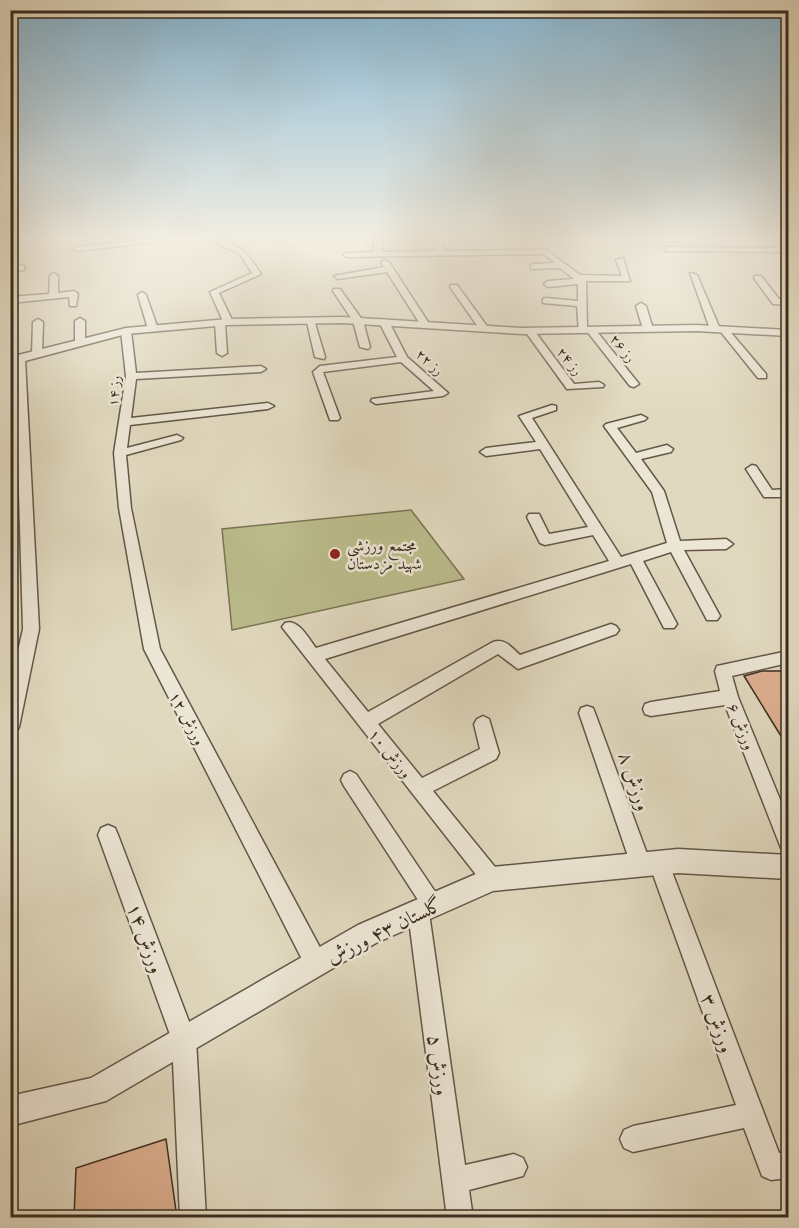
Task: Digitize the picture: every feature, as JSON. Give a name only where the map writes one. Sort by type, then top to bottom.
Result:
[{"type":"street","points":[[10,300],[60,295]]},
{"type":"street","points":[[73,304],[74,295]]},
{"type":"street","points":[[142,295],[153,329]]},
{"type":"street","points":[[215,295],[224,322],[222,353]]},
{"type":"street","points":[[340,295],[358,321],[365,347]]},
{"type":"street","points":[[405,295],[424,325]]},
{"type":"street","points":[[460,295],[484,329]]},
{"type":"street","points":[[581,295],[587,330]]},
{"type":"street","points":[[703,295],[719,329],[762,376]]},
{"type":"street","points":[[771,295],[776,302],[789,302]]},
{"type":"street","points":[[546,301],[582,304]]},
{"type":"street","points":[[641,306],[648,329]]},
{"type":"street","points":[[309,320],[320,357]]},
{"type":"street","points":[[10,727],[31,629],[15,360],[126,331],[224,322],[309,320],[530,331],[719,329],[789,333]]},
{"type":"street","points":[[80,321],[80,343]]},
{"type":"street","points":[[37,354],[38,322]]},
{"type":"street","name":"رز ۲۲","points":[[376,401],[443,393],[404,359],[384,322]]},
{"type":"street","name":"رز ۲۶","points":[[587,330],[634,384]]},
{"type":"street","name":"رز ۱۴","points":[[120,453],[132,376],[126,331]]},
{"type":"street","name":"رز ۲۴","points":[[530,331],[571,387],[599,385]]},
{"type":"street","points":[[334,417],[318,372],[320,369],[404,359]]},
{"type":"street","points":[[132,376],[261,369]]},
{"type":"street","points":[[126,422],[268,406]]},
{"type":"street","points":[[552,408],[525,416],[617,563]]},
{"type":"street","points":[[641,418],[610,426],[658,491],[675,546],[712,616]]},
{"type":"street","points":[[120,453],[177,438]]},
{"type":"street","points":[[486,452],[543,445]]},
{"type":"street","points":[[633,457],[668,449]]},
{"type":"street","name":"ورزش ۱۲","points":[[120,453],[125,508],[152,649],[316,963]]},
{"type":"street","points":[[752,469],[768,494],[789,493]]},
{"type":"street","points":[[534,517],[545,540],[596,530]]},
{"type":"street","points":[[313,656],[675,546],[726,544]]},
{"type":"street","points":[[635,558],[669,624]]},
{"type":"street","name":"ورزش ۱۰","points":[[290,627],[492,879]]},
{"type":"street","points":[[366,722],[499,646],[518,662],[611,630]]},
{"type":"street","name":"ورزش ۶","points":[[787,657],[723,671],[730,697],[789,841]]},
{"type":"street","points":[[651,709],[730,697]]},
{"type":"street","name":"ورزش ۸","points":[[587,713],[650,864]]},
{"type":"street","points":[[419,789],[490,753],[483,724]]},
{"type":"street","points":[[350,780],[426,908]]},
{"type":"street","name":"ورزش ۱۴","points":[[108,835],[184,1040],[193,1218]]},
{"type":"street","name":"گلستان ۴۳ ورزش","points":[[10,1112],[96,1091],[367,934],[492,879],[678,861],[789,867]]},
{"type":"street","name":"ورزش ۳","points":[[650,864],[752,1114],[771,1167],[789,1165]]},
{"type":"street","name":"ورزش ۵","points":[[426,908],[460,1218]]},
{"type":"street","points":[[633,1139],[752,1114]]},
{"type":"street","points":[[455,1180],[514,1167]]},
{"type":"green space","name":"مجتمع ورزشی شهید مزدستان","points":[[411,510],[464,579],[232,630],[222,529]]},
{"type":"building","points":[[762,671],[789,671],[789,749],[744,676]]},
{"type":"building","points":[[166,1139],[177,1218],[74,1218],[76,1168]]},
{"type":"place","name":"مجتمع ورزشی شهید مزدستان","points":[[335,554]]}]
